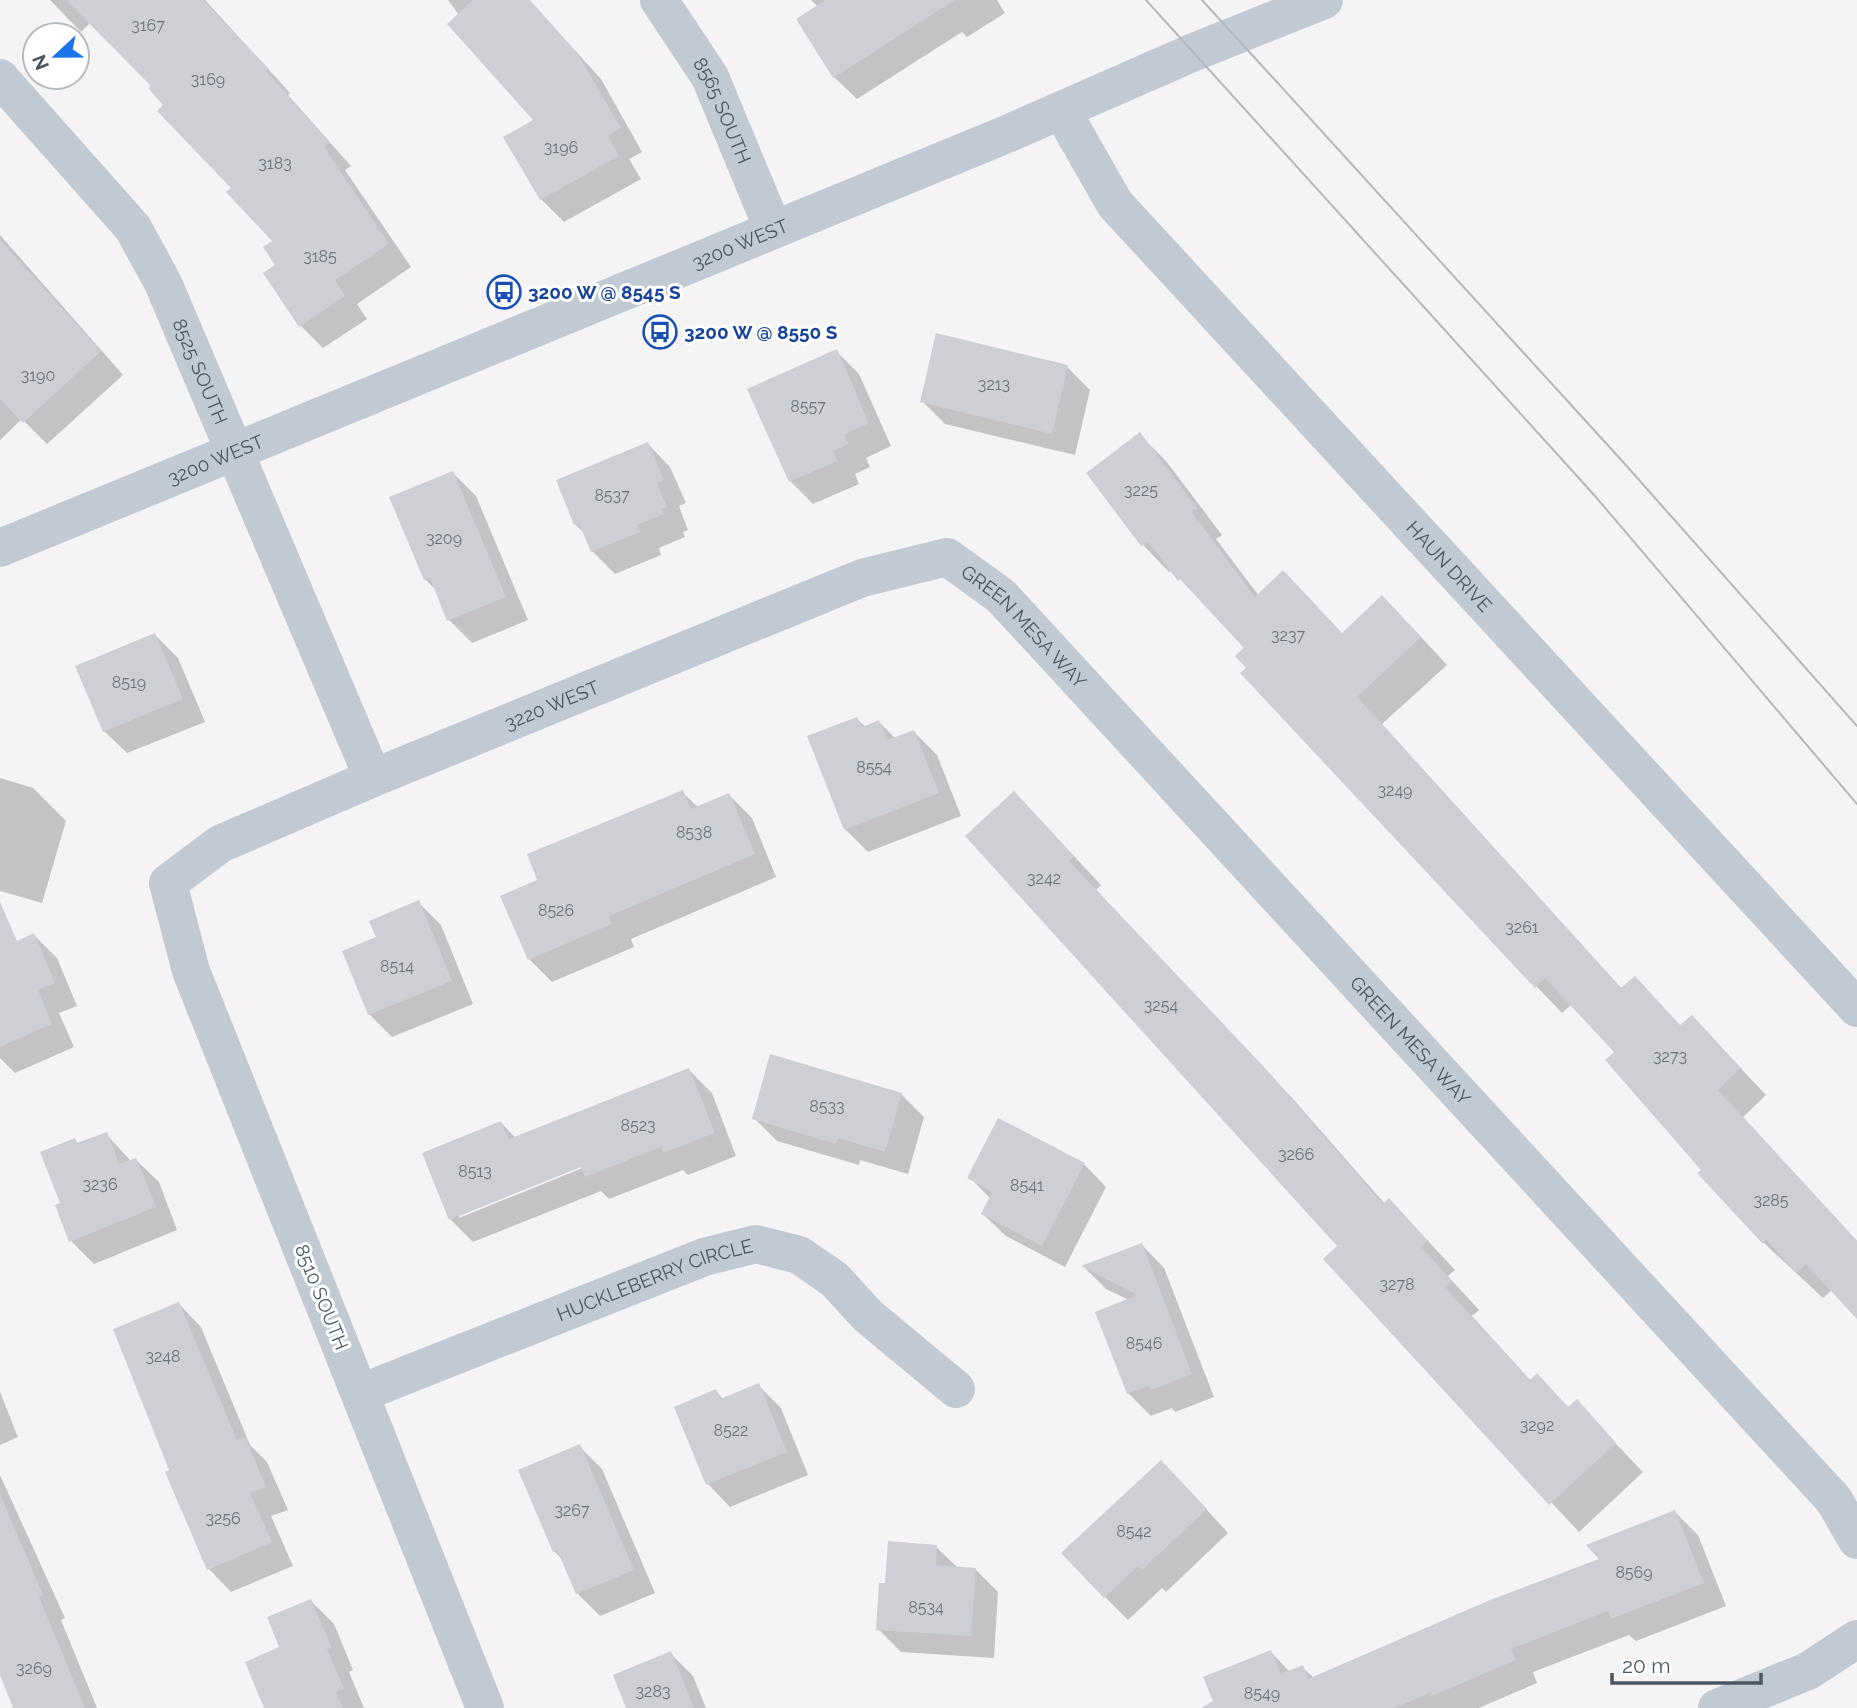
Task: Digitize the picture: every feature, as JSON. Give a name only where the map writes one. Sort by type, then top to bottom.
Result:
[{"type":"street","name":"8565 SOUTH","points":[[659,0],[710,77],[773,229]]},
{"type":"street","name":"3200 WEST","points":[[0,548],[1062,111],[1194,52],[1324,0]]},
{"type":"street","name":"8525 SOUTH","points":[[0,78],[133,228],[169,295],[373,778]]},
{"type":"street","name":"HAUN DRIVE","points":[[1062,111],[1115,204],[1857,1008]]},
{"type":"street","name":"3220 WEST","points":[[168,883],[220,844],[373,778],[862,578],[947,557]]},
{"type":"street","name":"GREEN MESA WAY","points":[[947,557],[1002,596],[1834,1500],[1857,1540]]},
{"type":"street","name":"8510 SOUTH","points":[[168,883],[191,971],[485,1708]]},
{"type":"street","name":"HUCKLEBERRY CIRCLE","points":[[361,1393],[704,1257],[756,1244],[799,1255],[834,1279],[868,1316],[956,1389]]},
{"type":"street","points":[[1717,1708],[1808,1671],[1857,1639]]},
{"type":"building","points":[[66,0],[203,0],[269,69],[266,71],[329,142],[324,147],[389,244],[335,280],[345,296],[299,327],[263,273],[275,265],[263,247],[272,241],[226,192],[231,188],[157,111],[163,105],[148,88],[151,86],[91,25],[91,21],[87,21]]},
{"type":"building","points":[[473,0],[530,0],[578,54],[621,128],[608,136],[619,156],[540,200],[503,137],[533,120],[447,24]]},
{"type":"building","points":[[826,0],[955,0],[833,78],[796,19]]},
{"type":"building","points":[[0,240],[101,351],[23,423],[0,399]]},
{"type":"building","points":[[936,333],[1068,365],[1052,434],[920,402]]},
{"type":"building","points":[[837,349],[869,423],[844,435],[849,444],[833,451],[837,461],[789,482],[747,389]]},
{"type":"building","points":[[1140,432],[1197,508],[1191,511],[1255,597],[1283,570],[1342,633],[1382,595],[1421,637],[1357,697],[1621,988],[1635,976],[1680,1025],[1692,1015],[1741,1068],[1718,1090],[1857,1241],[1857,1319],[1806,1264],[1796,1273],[1766,1239],[1763,1244],[1697,1173],[1701,1170],[1605,1060],[1614,1052],[1545,978],[1535,988],[1240,673],[1246,668],[1235,656],[1244,648],[1180,579],[1178,581],[1148,542],[1141,546],[1086,473]]},
{"type":"building","points":[[648,442],[664,480],[657,483],[667,507],[661,509],[664,514],[637,525],[640,532],[591,552],[579,523],[574,525],[556,480]]},
{"type":"building","points":[[453,471],[506,597],[447,621],[430,578],[424,580],[389,497]]},
{"type":"building","points":[[155,633],[183,699],[103,732],[75,666]]},
{"type":"building","points":[[857,717],[862,727],[879,720],[887,740],[914,730],[939,793],[844,830],[807,736]]},
{"type":"building","points":[[683,790],[691,809],[729,793],[755,854],[609,916],[612,924],[528,960],[500,896],[537,880],[527,854]]},
{"type":"building","points":[[1014,791],[1074,856],[1069,861],[1265,1068],[1383,1204],[1389,1198],[1428,1241],[1421,1247],[1452,1281],[1445,1287],[1530,1380],[1537,1373],[1568,1407],[1577,1399],[1616,1443],[1549,1505],[1323,1259],[1337,1246],[965,836]]},
{"type":"building","points":[[419,900],[452,981],[368,1015],[342,951],[376,937],[369,921]]},
{"type":"building","points":[[0,902],[17,941],[34,933],[55,983],[38,990],[52,1024],[0,1047]]},
{"type":"building","points":[[770,1054],[902,1093],[885,1152],[838,1138],[836,1144],[752,1119]]},
{"type":"building","points":[[689,1068],[715,1133],[663,1153],[661,1147],[585,1177],[581,1167],[449,1220],[422,1153],[501,1121],[509,1139]]},
{"type":"building","points":[[998,1118],[1085,1163],[1042,1246],[981,1214],[992,1192],[967,1178]]},
{"type":"building","points":[[107,1132],[119,1164],[136,1158],[156,1207],[69,1242],[55,1205],[60,1203],[40,1152],[75,1138],[77,1143]]},
{"type":"building","points":[[1142,1243],[1192,1374],[1151,1390],[1149,1386],[1127,1394],[1095,1312],[1137,1295],[1081,1266]]},
{"type":"building","points":[[179,1302],[237,1440],[245,1437],[266,1487],[250,1493],[272,1542],[207,1570],[165,1472],[169,1470],[113,1329]]},
{"type":"building","points":[[759,1383],[787,1452],[706,1485],[674,1407],[716,1389],[720,1399]]},
{"type":"building","points":[[580,1444],[634,1570],[576,1594],[557,1550],[553,1552],[518,1470]]},
{"type":"building","points":[[1161,1460],[1207,1509],[1142,1570],[1138,1566],[1104,1598],[1061,1553]]},
{"type":"building","points":[[0,1494],[43,1595],[39,1597],[85,1708],[13,1708],[0,1675]]},
{"type":"building","points":[[1675,1510],[1704,1583],[1611,1619],[1608,1611],[1511,1649],[1516,1660],[1432,1696],[1431,1692],[1395,1708],[1201,1708],[1213,1701],[1203,1677],[1271,1650],[1281,1674],[1303,1665],[1308,1679],[1490,1600],[1599,1559],[1586,1545]]},
{"type":"building","points":[[888,1541],[937,1545],[936,1565],[976,1568],[971,1636],[876,1630],[879,1583],[885,1583]]},
{"type":"building","points":[[311,1599],[332,1648],[327,1649],[344,1689],[336,1692],[343,1708],[264,1708],[245,1662],[279,1647],[267,1617]]},
{"type":"building","points":[[671,1651],[694,1708],[626,1708],[613,1675]]},
{"type":"tram line","points":[[1146,0],[1595,496],[1857,804]]},
{"type":"tram line","points":[[1202,0],[1624,463],[1857,726]]},
{"type":"place","name":"3200 W @ 8545 S","points":[[504,292]]},
{"type":"place","name":"3200 W @ 8550 S","points":[[660,332]]}]
